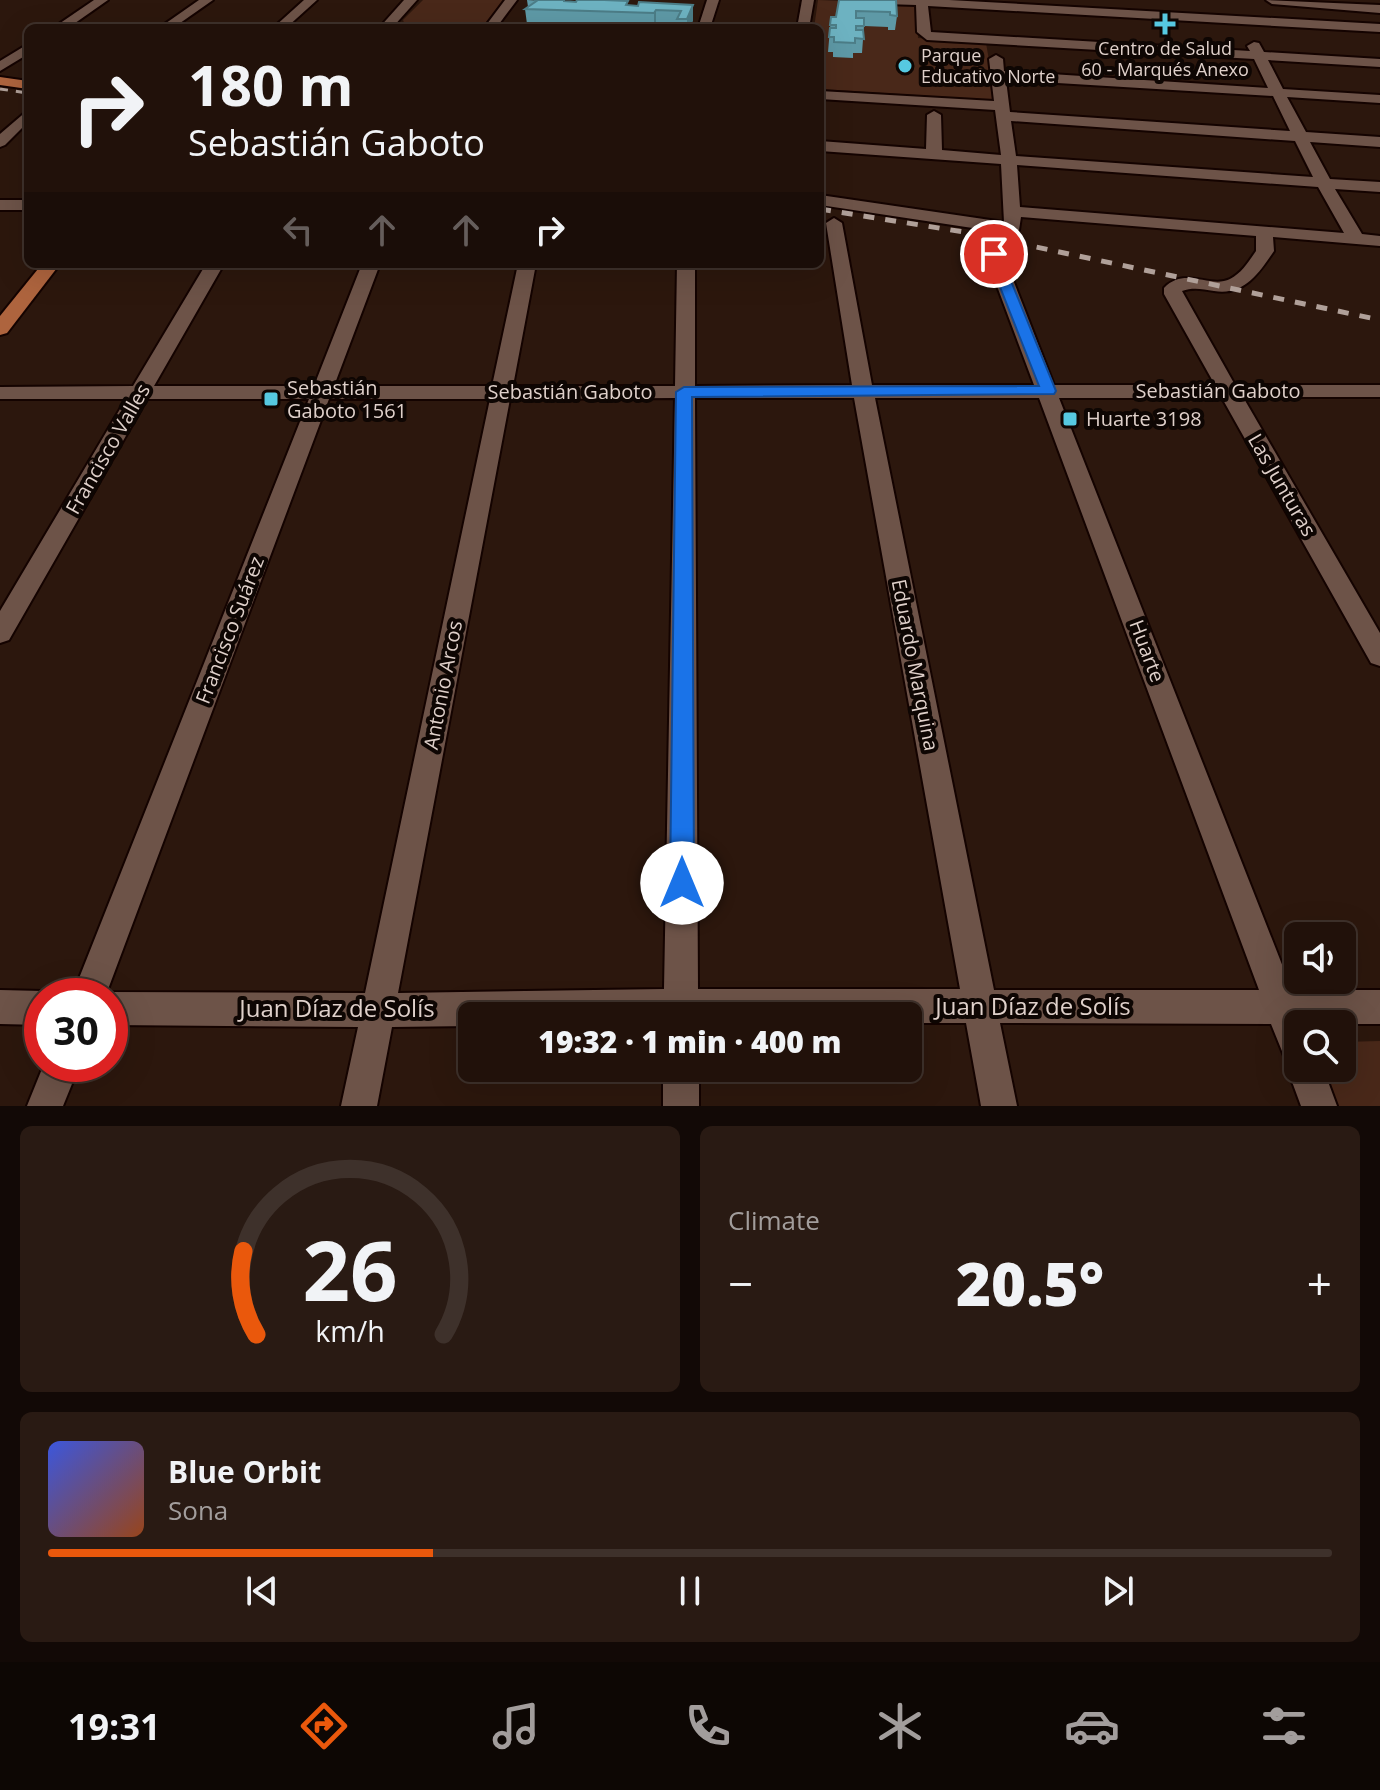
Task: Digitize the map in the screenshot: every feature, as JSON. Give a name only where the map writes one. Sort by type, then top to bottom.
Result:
[{"type":"main road","points":[[0,81],[24,84]]},
{"type":"main road","points":[[0,329],[48,268]]},
{"type":"street","points":[[65,24],[102,0]]},
{"type":"street","points":[[183,23],[207,0]]},
{"type":"street","points":[[284,24],[311,0]]},
{"type":"street","points":[[392,24],[411,0]]},
{"type":"street","points":[[493,24],[511,0]]},
{"type":"street","points":[[705,24],[713,0]]},
{"type":"street","points":[[804,24],[808,0]]},
{"type":"street","points":[[885,0],[922,1],[1259,57],[1380,63]]},
{"type":"street","points":[[1272,0],[1380,9]]},
{"type":"street","points":[[922,1],[923,32],[927,36],[994,41],[1241,21],[1256,16],[1380,28]]},
{"type":"street","points":[[1241,21],[1356,239]]},
{"type":"street","points":[[824,201],[999,227],[1013,226],[1009,160],[994,41]]},
{"type":"street","points":[[0,67],[24,51]]},
{"type":"street","points":[[999,75],[1380,99]]},
{"type":"street","points":[[824,95],[1380,142]]},
{"type":"street","points":[[934,115],[934,155]]},
{"type":"street","points":[[0,142],[24,118]]},
{"type":"street","points":[[824,146],[1380,187]]},
{"type":"street","points":[[0,205],[24,205]]},
{"type":"street","points":[[1012,211],[1380,241]]},
{"type":"street","name":"Eduardo Marquina","points":[[834,223],[999,1106]]},
{"type":"street","name":"Las Junturas","points":[[1264,231],[1265,251],[1238,283],[1225,288],[1191,284],[1173,288],[1173,294],[1380,656]]},
{"type":"street","name":"Huarte","points":[[994,254],[1284,1012]]},
{"type":"street","name":"Francisco Valles","points":[[0,633],[213,268]]},
{"type":"street","name":"Francisco Suárez","points":[[96,978],[369,268]]},
{"type":"street","name":"Antonio Arcos","points":[[359,1106],[526,268]]},
{"type":"street","points":[[681,1002],[686,268]]},
{"type":"street","name":"Sebastián Gaboto","points":[[0,393],[1380,391]]},
{"type":"street","points":[[0,1007],[24,1008]]},
{"type":"street","name":"Juan Díaz de Solís","points":[[922,1008],[1380,1007]]},
{"type":"street","name":"Juan Díaz de Solís","points":[[128,1008],[458,1010]]},
{"type":"street","points":[[45,1106],[55,1082]]},
{"type":"street","points":[[681,1082],[681,1106]]},
{"type":"street","points":[[1310,1082],[1319,1106]]},
{"type":"shaded area","points":[[423,0],[504,0],[485,24],[405,24],[403,20]]},
{"type":"shaded area","name":"Parque Educativo Norte","points":[[818,0],[916,4],[918,38],[986,43],[996,100],[824,89],[824,24],[815,24]]},
{"type":"shaded area","points":[[1380,1041],[1380,1106],[1337,1106],[1328,1082],[1356,1082],[1356,1042]]},
{"type":"building","points":[[538,0],[628,1],[626,5],[638,6],[639,2],[693,5],[687,19],[677,19],[681,11],[525,9]]},
{"type":"building","points":[[839,0],[896,0],[897,16],[890,15],[890,12],[856,11],[856,18],[864,18],[864,26],[856,26],[856,30],[863,30],[864,39],[855,38],[855,43],[834,42],[834,37],[829,37],[830,28],[836,28],[836,25],[830,25],[831,17],[836,17]]},
{"type":"railway","points":[[0,89],[24,92]]},
{"type":"railway","points":[[824,210],[970,233],[1380,320]]},
{"type":"place","name":"Centro de Salud 60 - Marqués Anexo","points":[[1165,24]]},
{"type":"place","name":"Parque Educativo Norte","points":[[905,66]]},
{"type":"place","name":"Sebastián Gaboto 1561","points":[[271,399]]},
{"type":"place","name":"Huarte 3198","points":[[1070,419]]},
{"type":"route","points":[[682,883],[684,392],[1048,391],[994,254]]}]
